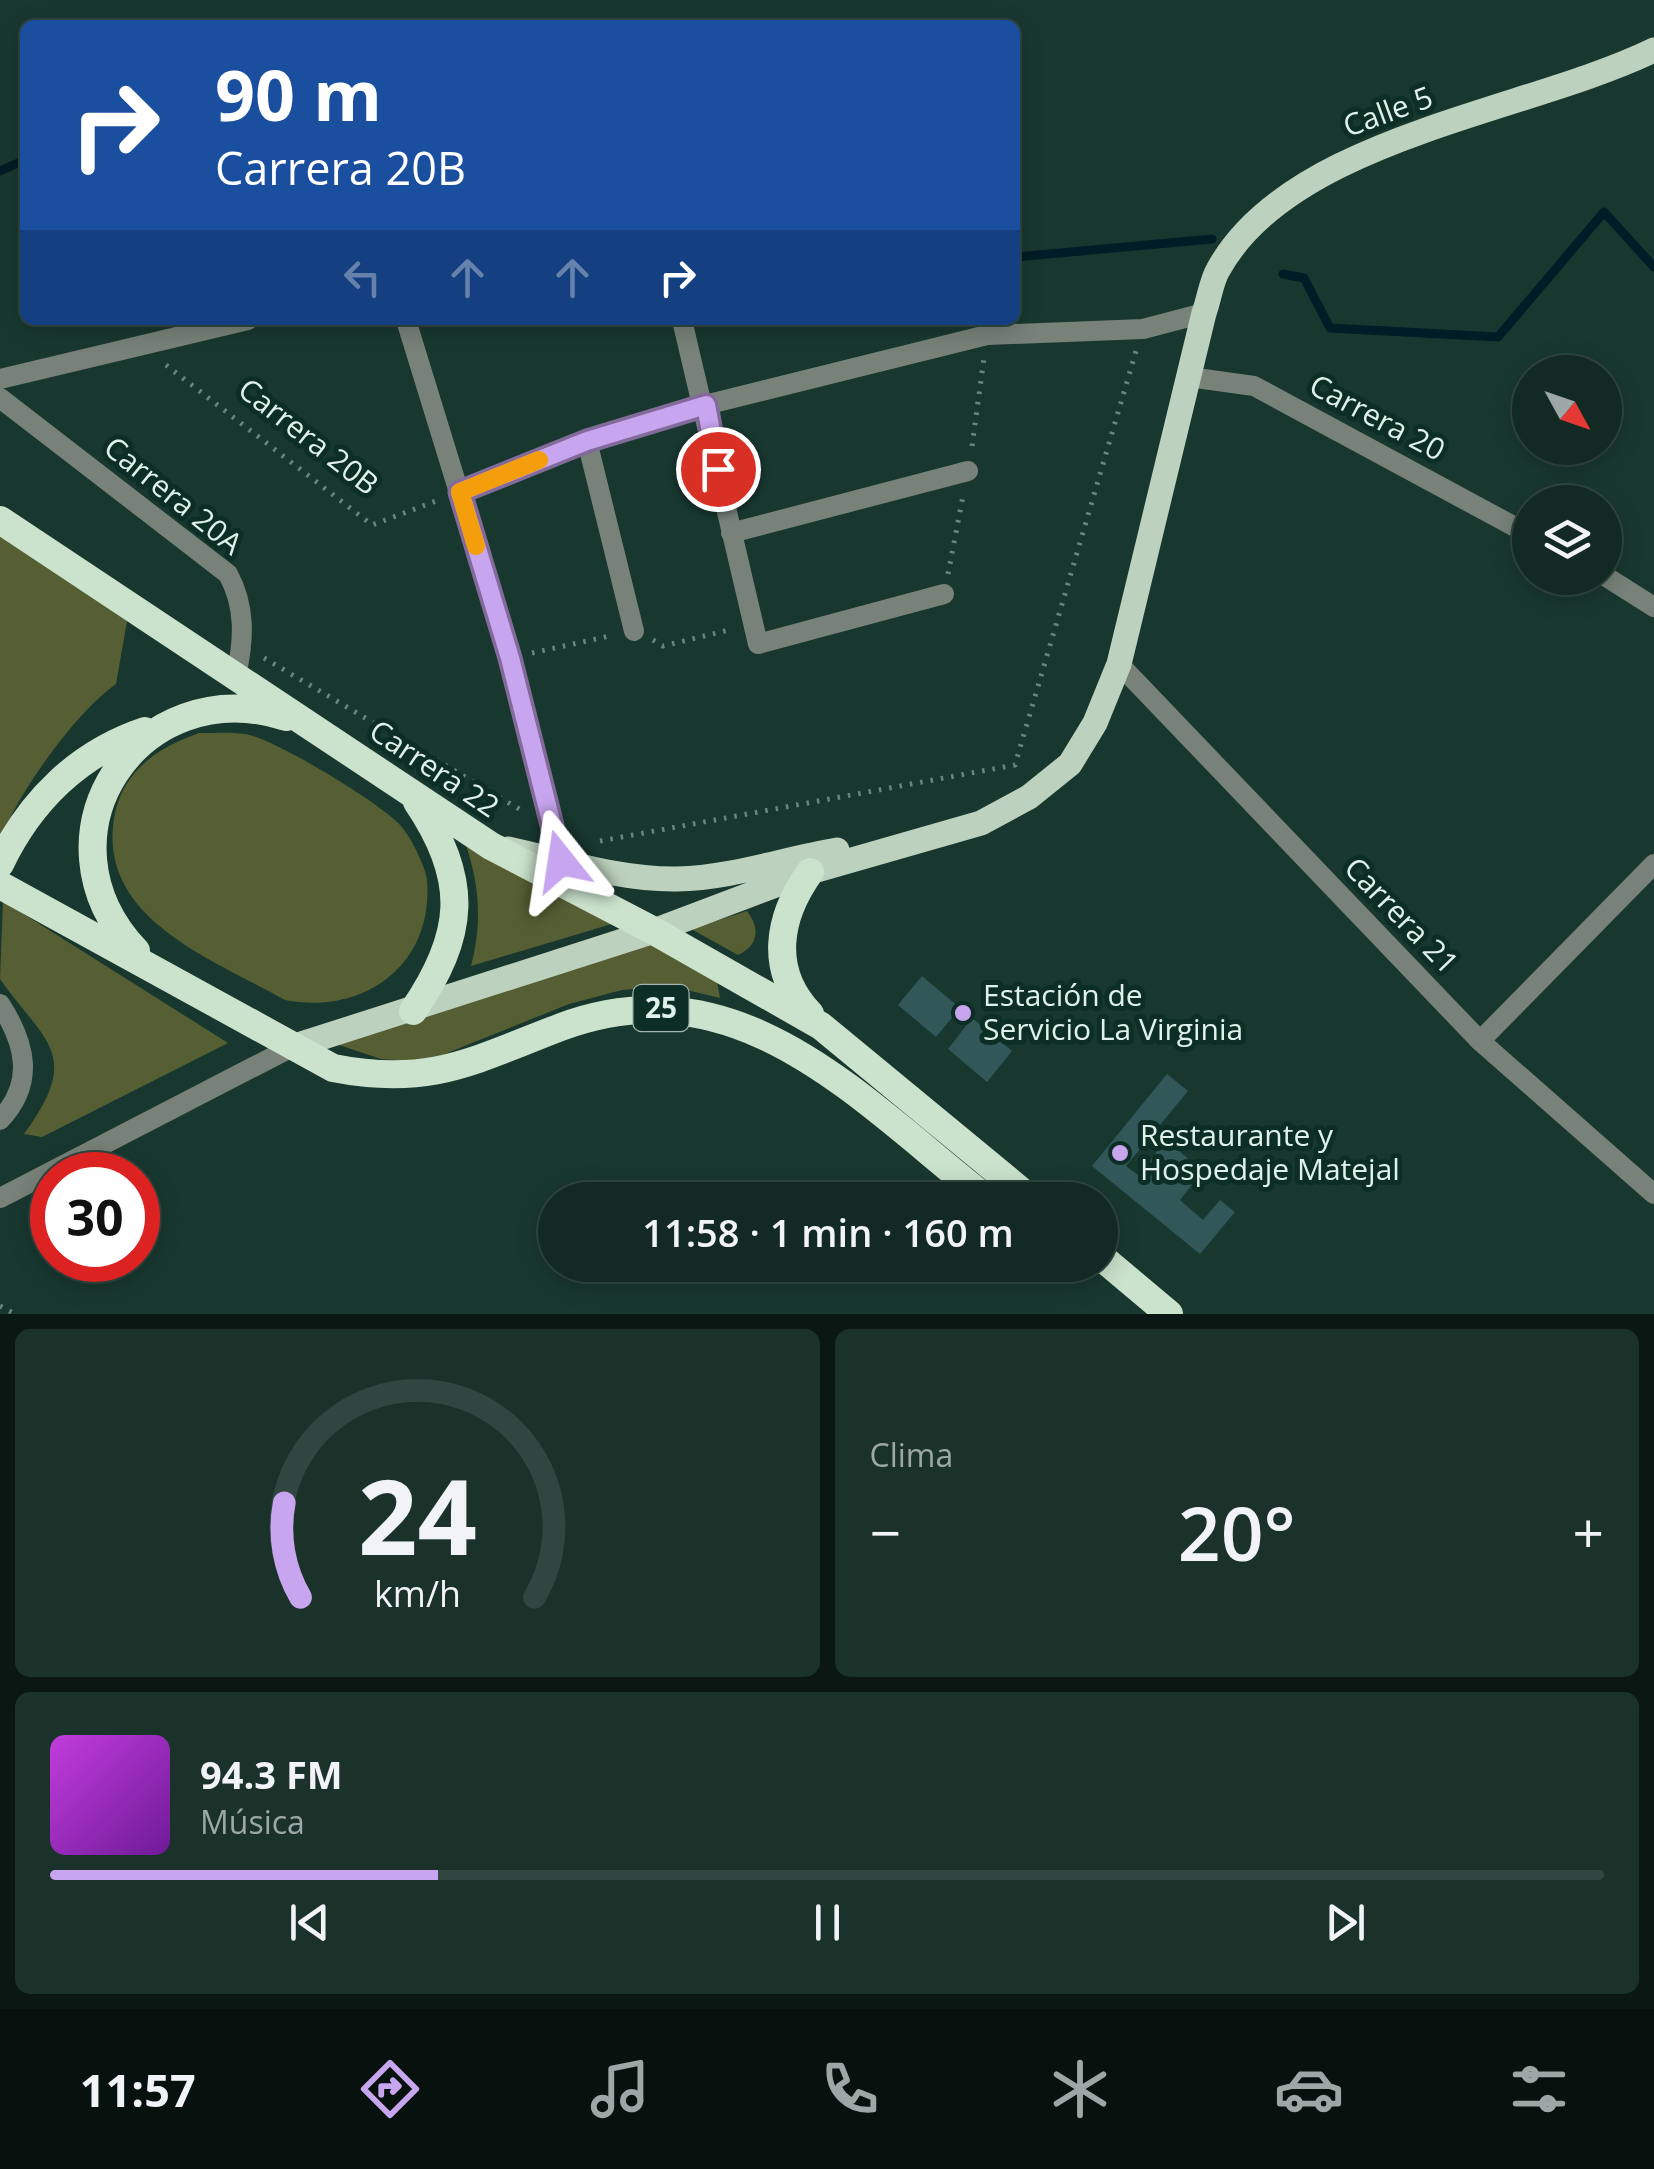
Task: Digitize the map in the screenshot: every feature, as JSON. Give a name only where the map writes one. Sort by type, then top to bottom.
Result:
[{"type":"highway","name":"Carrera 22","points":[[0,520],[490,846],[654,931],[821,1026],[1010,1182]]},
{"type":"highway","points":[[0,864],[14,836],[43,796],[80,763],[124,738],[205,710],[240,707],[307,724]]},
{"type":"highway","points":[[148,963],[114,928],[95,884],[91,835],[104,788],[132,749],[170,722]]},
{"type":"highway","points":[[410,792],[438,833],[453,878],[454,926],[440,972],[412,1011]]},
{"type":"highway","points":[[810,872],[790,900],[780,934],[783,969],[797,1000],[821,1026]]},
{"type":"highway","name":"25","points":[[0,885],[333,1068],[383,1078],[428,1075],[572,1023],[621,1010],[702,1012],[764,1032],[827,1074],[965,1182]]},
{"type":"highway","points":[[1118,1271],[1169,1314]]},
{"type":"highway","points":[[1118,1274],[1128,1279]]},
{"type":"main road","name":"Calle 5","points":[[931,834],[981,823],[1028,797],[1070,764],[1095,722],[1119,664],[1204,313],[1218,270],[1239,243],[1313,179],[1354,156],[1610,72],[1654,50]]},
{"type":"main road","points":[[490,846],[625,875],[677,879],[723,875],[808,854],[931,834]]},
{"type":"main road","points":[[292,1047],[654,931],[810,872],[931,834]]},
{"type":"street","points":[[460,492],[587,441],[706,405],[988,335],[1143,329],[1204,313]]},
{"type":"street","points":[[0,379],[226,325]]},
{"type":"street","points":[[408,325],[510,658],[561,861]]},
{"type":"street","points":[[683,325],[706,405],[758,644],[944,594]]},
{"type":"street","name":"Carrera 20","points":[[1188,376],[1254,386],[1512,525]]},
{"type":"street","name":"Carrera 20A","points":[[0,398],[228,574],[239,596],[242,646],[236,676]]},
{"type":"street","points":[[587,441],[634,630]]},
{"type":"street","points":[[731,532],[968,471]]},
{"type":"street","points":[[1622,587],[1654,607]]},
{"type":"street","name":"Carrera 21","points":[[1119,664],[1480,1041],[1651,1185]]},
{"type":"street","points":[[1480,1041],[1654,864]]},
{"type":"street","points":[[0,1004],[24,1053],[24,1077],[14,1105],[0,1120]]},
{"type":"street","points":[[0,1198],[292,1047]]},
{"type":"path","points":[[552,829],[593,842],[1015,765],[1143,329]]},
{"type":"path","name":"Carrera 20B","points":[[140,345],[372,526],[460,492]]},
{"type":"path","points":[[0,1306],[15,1314]]},
{"type":"green space","points":[[0,528],[127,621],[116,684],[83,714],[50,755],[0,839]]},
{"type":"green space","points":[[199,733],[259,738],[350,788],[404,830],[425,871],[427,899],[419,935],[394,973],[355,996],[309,1003],[285,1000],[193,950],[140,907],[122,881],[113,849],[120,798],[135,772],[146,762],[170,745]]},
{"type":"green space","points":[[466,845],[615,923],[471,966],[478,906]]},
{"type":"green space","points":[[3,901],[228,1043],[42,1137],[24,1134],[42,1107],[54,1066],[43,1035],[0,979]]},
{"type":"green space","points":[[747,911],[754,924],[754,941],[738,955],[691,929]]},
{"type":"green space","points":[[656,938],[716,976],[720,998],[670,986],[622,990],[569,1004],[425,1062],[381,1059],[336,1044]]},
{"type":"building","points":[[922,976],[960,1008],[936,1037],[898,1005]]},
{"type":"building","points":[[972,1018],[1012,1051],[987,1082],[948,1049]]},
{"type":"building","name":"Restaurante y Hospedaje Matejal","points":[[1167,1074],[1188,1091],[1126,1166],[1138,1175],[1166,1140],[1203,1171],[1180,1200],[1203,1220],[1220,1200],[1235,1212],[1200,1254],[1118,1187],[1118,1182],[1112,1182],[1092,1166]]},
{"type":"waterway","points":[[0,171],[20,162]]},
{"type":"waterway","points":[[1283,274],[1304,278],[1330,328],[1498,337],[1604,212],[1654,267]]},
{"type":"waterway","points":[[1020,257],[1212,239]]},
{"type":"slow traffic","points":[[476,546],[460,492],[539,460]]},
{"type":"place","name":"Estación de Servicio La Virginia","points":[[963,1013]]},
{"type":"place","name":"Restaurante y Hospedaje Matejal","points":[[1120,1153]]},
{"type":"route","points":[[561,861],[510,658],[460,492],[587,441],[706,405],[718,469]]}]
